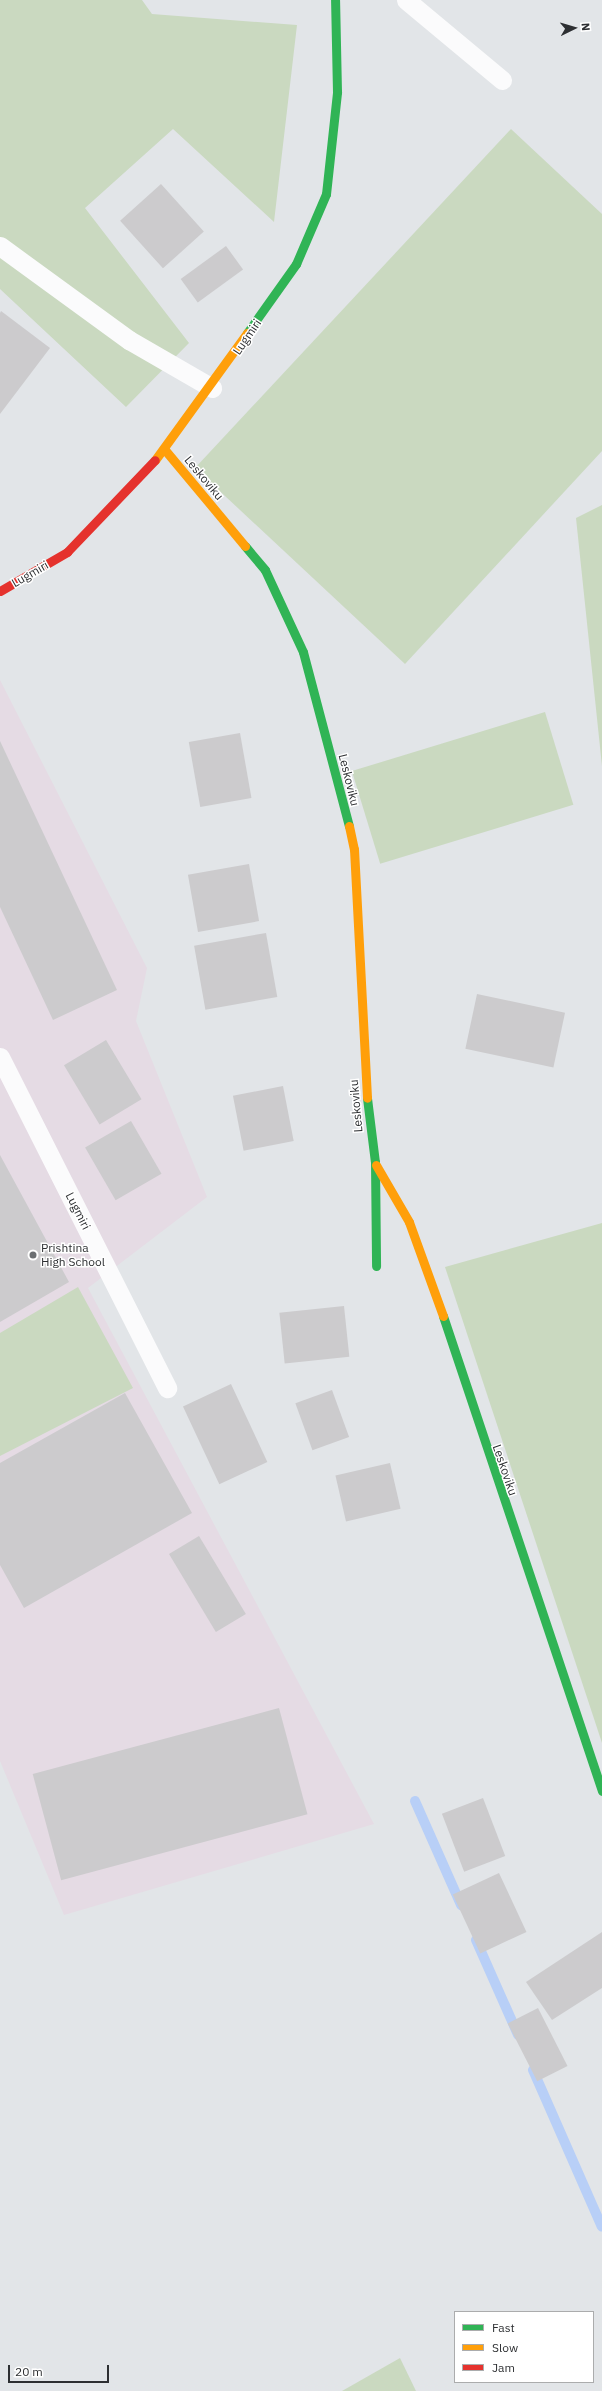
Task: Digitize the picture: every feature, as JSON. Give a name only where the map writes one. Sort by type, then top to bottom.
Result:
[{"type":"street","name":"Lugmiri","points":[[0,591],[67,552],[166,450],[212,388],[296,264],[326,194],[337,92],[335,0]]},
{"type":"street","name":"Leskoviku","points":[[166,450],[265,570],[303,652],[354,849],[365,1082],[375,1162],[376,1266]]},
{"type":"street","name":"Leskoviku","points":[[375,1162],[409,1222],[422,1254],[602,1791]]},
{"type":"lane","points":[[406,0],[502,80]]},
{"type":"lane","points":[[0,246],[129,340],[212,388]]},
{"type":"lane","name":"Lugmiri","points":[[0,1057],[167,1388]]},
{"type":"shaded area","points":[[0,680],[147,968],[136,1021],[207,1197],[88,1288],[374,1824],[64,1915],[0,1761]]},
{"type":"green space","points":[[0,0],[142,0],[152,14],[297,25],[274,222],[173,129],[85,208],[189,343],[126,407],[0,289]]},
{"type":"green space","points":[[511,129],[602,214],[602,451],[405,664],[195,468]]},
{"type":"green space","points":[[602,505],[602,766],[576,518]]},
{"type":"green space","points":[[545,712],[573,805],[380,864],[352,771]]},
{"type":"green space","points":[[602,1223],[602,1743],[445,1267]]},
{"type":"green space","points":[[78,1287],[133,1388],[0,1456],[0,1333]]},
{"type":"green space","points":[[400,2358],[416,2391],[342,2391]]},
{"type":"building","points":[[161,184],[204,232],[163,268],[120,221]]},
{"type":"building","points":[[226,246],[243,269],[198,302],[181,279]]},
{"type":"building","points":[[1,311],[50,348],[0,414],[0,313]]},
{"type":"building","points":[[240,733],[251,798],[200,807],[189,742]]},
{"type":"building","points":[[0,741],[117,990],[53,1020],[0,907]]},
{"type":"building","points":[[249,864],[259,921],[198,932],[188,875]]},
{"type":"building","points":[[266,933],[277,997],[205,1010],[194,946]]},
{"type":"building","points":[[477,994],[565,1013],[553,1067],[465,1049]]},
{"type":"building","points":[[106,1040],[142,1099],[100,1124],[64,1065]]},
{"type":"building","points":[[283,1086],[294,1141],[244,1151],[233,1096]]},
{"type":"building","points":[[131,1121],[161,1174],[116,1200],[85,1148]]},
{"type":"building","points":[[0,1155],[69,1282],[0,1322]]},
{"type":"building","points":[[344,1306],[349,1357],[285,1364],[279,1313]]},
{"type":"building","points":[[231,1384],[267,1462],[219,1484],[183,1406]]},
{"type":"building","points":[[332,1390],[349,1437],[312,1450],[295,1403]]},
{"type":"building","points":[[125,1393],[192,1513],[24,1608],[0,1565],[0,1463]]},
{"type":"building","points":[[390,1463],[401,1509],[346,1521],[335,1476]]},
{"type":"building","points":[[199,1536],[246,1614],[216,1632],[169,1554]]},
{"type":"building","points":[[279,1708],[307,1814],[61,1880],[33,1774]]},
{"type":"building","points":[[483,1798],[505,1856],[464,1872],[442,1814]]},
{"type":"building","points":[[499,1873],[526,1932],[480,1953],[453,1895]]},
{"type":"building","points":[[602,1932],[602,1988],[552,2020],[526,1982]]},
{"type":"building","points":[[538,2008],[568,2066],[537,2081],[508,2023]]},
{"type":"waterway","points":[[415,1801],[461,1905]]},
{"type":"waterway","points":[[476,1940],[518,2035]]},
{"type":"waterway","points":[[533,2070],[602,2227]]},
{"type":"traffic: fast","points":[[247,333],[296,264],[326,194],[337,92],[335,0]]},
{"type":"traffic: fast","points":[[245,546],[265,570],[303,652],[349,826]]},
{"type":"traffic: fast","points":[[367,1098],[375,1162],[376,1266]]},
{"type":"traffic: fast","points":[[443,1316],[602,1791]]},
{"type":"traffic: slow","points":[[155,460],[247,333]]},
{"type":"traffic: slow","points":[[165,450],[245,546]]},
{"type":"traffic: slow","points":[[349,826],[354,849],[367,1098]]},
{"type":"traffic: slow","points":[[376,1165],[409,1222],[443,1316]]},
{"type":"traffic: jam","points":[[0,591],[67,552],[155,460]]},
{"type":"place","name":"Prishtina High School","points":[[33,1255]]}]
